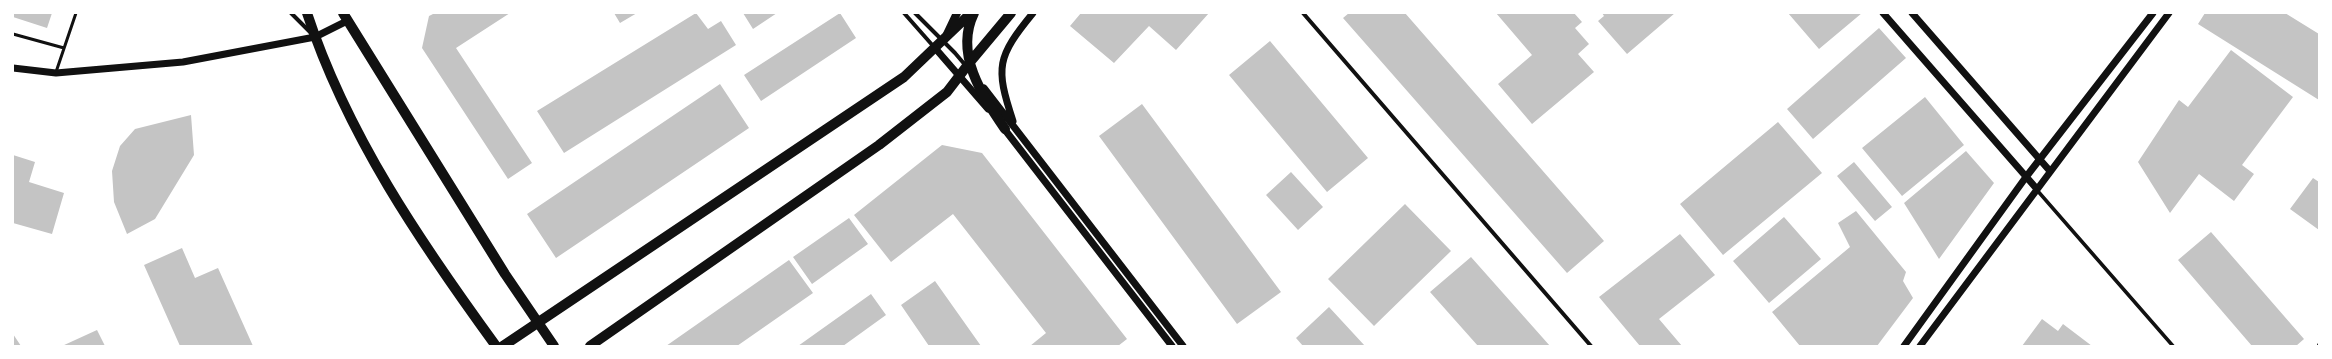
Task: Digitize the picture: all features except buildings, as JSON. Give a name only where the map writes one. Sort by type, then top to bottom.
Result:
[{"type":"main road","points":[[307,13],[314,37],[341,99],[404,212],[496,346]]},
{"type":"main road","points":[[943,41],[957,13]]},
{"type":"main road","points":[[503,346],[904,77],[972,13]]},
{"type":"main road","points":[[972,13],[966,35],[968,64],[986,102],[1010,128]]},
{"type":"main road","points":[[590,346],[879,146],[947,92],[968,64],[1011,13]]},
{"type":"main road","points":[[345,16],[408,121],[554,346]]},
{"type":"street","points":[[291,13],[314,37]]},
{"type":"street","points":[[904,13],[960,76],[1010,128],[1183,346]]},
{"type":"street","points":[[915,13],[968,64]]},
{"type":"street","points":[[1033,13],[1010,42],[1001,74],[1010,128],[1172,346]]},
{"type":"street","points":[[1303,13],[1591,346]]},
{"type":"street","points":[[1883,13],[2173,346]]},
{"type":"street","points":[[1912,13],[2049,170]]},
{"type":"street","points":[[1904,346],[2026,177],[2153,13]]},
{"type":"street","points":[[1920,346],[2049,170],[2169,13]]},
{"type":"street","points":[[13,68],[56,73],[183,62],[314,37],[345,16]]},
{"type":"lane","points":[[56,73],[76,13]]},
{"type":"lane","points":[[13,34],[64,48]]}]
